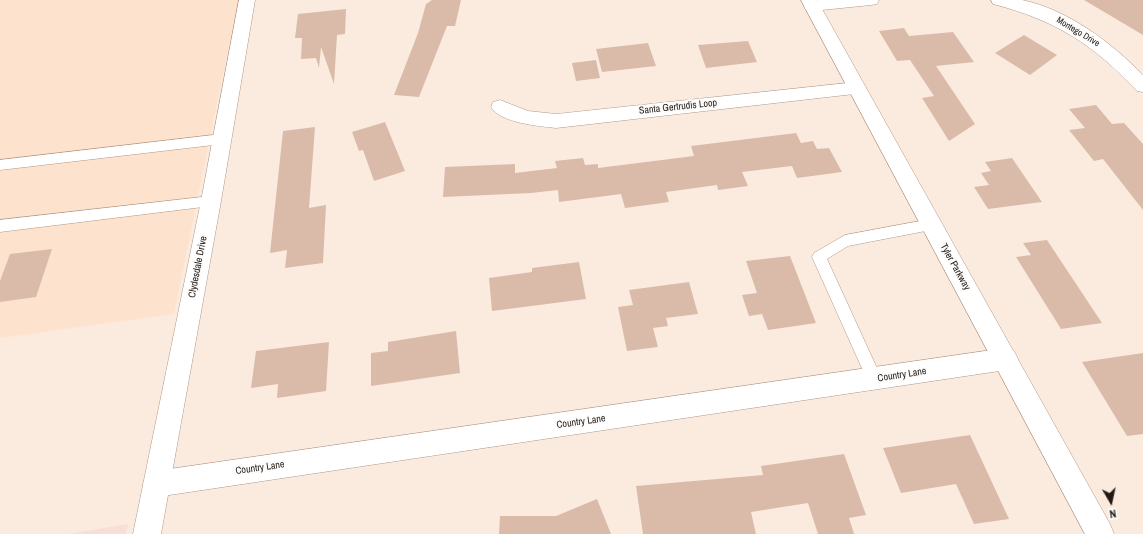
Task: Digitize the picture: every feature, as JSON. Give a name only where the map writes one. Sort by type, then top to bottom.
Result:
[{"type":"street","name":"Clydesdale Drive","points":[[147,534],[211,201],[247,0]]},
{"type":"street","points":[[811,3],[871,0]]},
{"type":"street","name":"Montego Drive","points":[[999,0],[1041,12],[1078,30],[1116,58],[1143,86]]},
{"type":"street","name":"Tyler Parkway","points":[[811,3],[1100,534]]},
{"type":"street","name":"Santa Gertrudis Loop","points":[[500,107],[525,118],[556,121],[857,88]]},
{"type":"street","name":"Country Lane","points":[[156,484],[1006,359]]},
{"type":"lane","points":[[0,165],[222,139]]},
{"type":"lane","points":[[0,226],[211,201]]},
{"type":"lane","points":[[874,379],[819,257],[845,241],[931,225]]},
{"type":"shaded area","points":[[0,0],[238,0],[174,314],[0,338]]},
{"type":"shaded area","points":[[128,524],[126,534],[69,534]]},
{"type":"building","points":[[432,0],[461,0],[455,26],[447,26],[419,97],[394,95],[418,33],[426,4]]},
{"type":"building","points":[[1084,0],[1143,0],[1143,35]]},
{"type":"building","points":[[346,9],[345,34],[337,35],[334,84],[321,47],[319,68],[316,58],[301,59],[302,38],[295,38],[298,14]]},
{"type":"building","points":[[904,28],[909,36],[953,32],[974,62],[936,66],[975,124],[949,141],[922,98],[934,96],[910,60],[897,61],[879,31]]},
{"type":"building","points":[[1024,35],[1057,55],[1030,75],[995,53]]},
{"type":"building","points":[[748,41],[757,62],[706,68],[698,45]]},
{"type":"building","points":[[648,43],[656,66],[602,72],[596,49]]},
{"type":"building","points":[[596,60],[600,78],[576,81],[572,63]]},
{"type":"building","points":[[1096,105],[1112,124],[1124,123],[1143,144],[1143,210],[1103,159],[1094,161],[1069,130],[1085,128],[1069,109]]},
{"type":"building","points":[[385,122],[405,171],[374,181],[363,150],[359,151],[352,132]]},
{"type":"building","points":[[315,127],[309,208],[326,205],[323,263],[285,268],[287,250],[270,253],[283,131]]},
{"type":"building","points":[[796,133],[801,143],[813,141],[817,149],[829,148],[842,172],[797,178],[792,166],[742,172],[748,186],[718,190],[717,185],[666,192],[669,202],[625,208],[621,194],[559,202],[558,190],[531,193],[443,197],[445,167],[515,164],[515,173],[557,168],[555,161],[583,158],[585,165],[598,164],[598,168],[694,156],[691,146]]},
{"type":"building","points":[[1012,158],[1042,202],[988,209],[974,187],[989,185],[981,173],[991,171],[985,162]]},
{"type":"building","points":[[1047,240],[1102,323],[1061,329],[1016,257],[1031,255],[1023,243]]},
{"type":"building","points":[[52,249],[36,297],[0,302],[0,281],[10,254]]},
{"type":"building","points":[[790,256],[816,323],[768,330],[762,314],[749,316],[742,295],[757,293],[746,261]]},
{"type":"building","points":[[579,262],[586,299],[492,311],[489,278],[532,272],[532,268]]},
{"type":"building","points":[[689,282],[698,314],[666,318],[668,326],[653,328],[658,347],[627,351],[618,307],[633,305],[629,290]]},
{"type":"building","points":[[456,331],[460,373],[371,386],[371,353],[388,351],[388,342]]},
{"type":"building","points":[[329,342],[326,391],[277,398],[278,384],[251,388],[256,351]]},
{"type":"building","points":[[1143,353],[1143,434],[1127,436],[1082,362]]},
{"type":"building","points":[[970,435],[1009,519],[974,524],[956,484],[901,493],[883,448]]},
{"type":"building","points":[[844,454],[866,515],[849,518],[854,534],[818,534],[808,503],[751,512],[756,534],[643,534],[636,486],[763,475],[761,466]]},
{"type":"building","points":[[597,499],[611,534],[499,534],[500,516],[556,516]]}]
